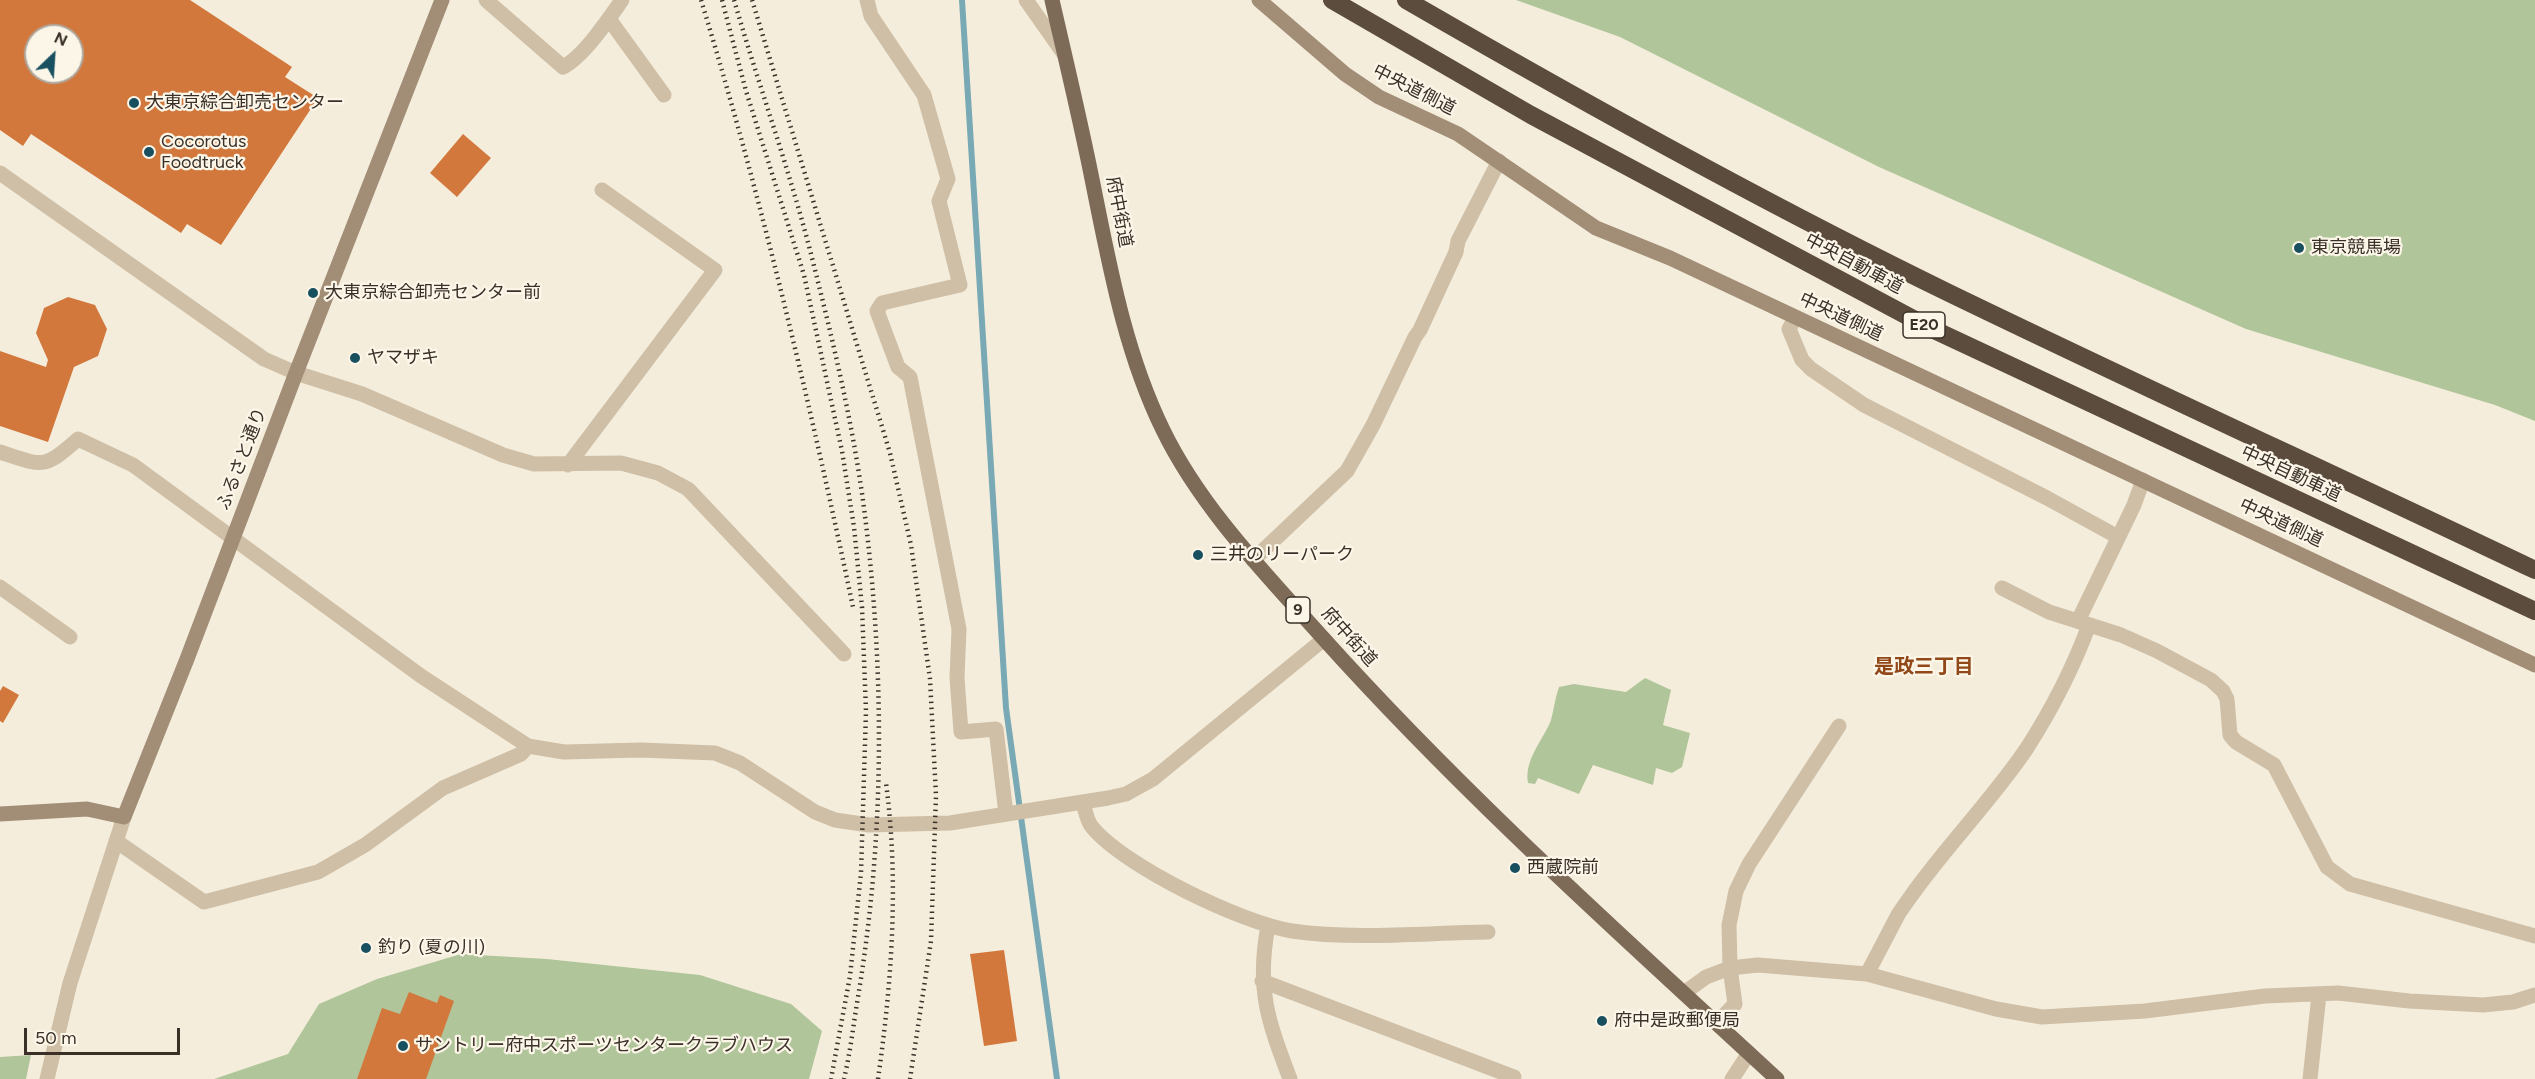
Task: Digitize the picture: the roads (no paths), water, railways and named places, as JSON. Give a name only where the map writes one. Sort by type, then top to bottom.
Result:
[{"type":"highway","name":"中央自動車道","points":[[1332,0],[1531,115],[1930,328],[2535,611]]},
{"type":"highway","name":"中央自動車道","points":[[1406,0],[1559,88],[1740,186],[1947,292],[2535,570]]},
{"type":"main road","name":"府中街道","points":[[1052,0],[1119,311],[1138,371],[1163,431],[1196,487],[1253,560],[1407,730],[1452,775],[1777,1079]]},
{"type":"street","name":"ふるさと通り","points":[[123,817],[442,0]]},
{"type":"street","points":[[486,0],[563,67],[572,62],[609,19],[622,0]]},
{"type":"street","points":[[867,0],[871,16],[924,95],[948,179],[939,201],[960,285],[882,303],[877,311],[898,367],[910,378],[959,629],[957,678],[961,732],[996,729],[1009,813]]},
{"type":"street","points":[[1026,0],[1065,57]]},
{"type":"street","name":"中央道側道","points":[[1259,0],[1355,81],[1379,97],[1458,134],[1596,228],[1670,258],[2535,665]]},
{"type":"street","points":[[609,19],[664,95]]},
{"type":"street","points":[[1253,560],[1347,471],[1373,425],[1420,330],[1456,252],[1458,241],[1499,161]]},
{"type":"street","points":[[0,173],[264,359],[296,373],[362,394],[503,455],[534,465],[621,463],[658,473],[688,489],[844,654]]},
{"type":"street","points":[[568,465],[715,270],[602,190]]},
{"type":"street","points":[[1795,318],[1789,329],[1802,360],[1811,369],[1864,405],[2048,498],[2118,537]]},
{"type":"street","points":[[0,452],[34,463],[46,462],[55,459],[78,439],[133,465],[421,676],[528,746],[564,752],[641,750],[716,753],[740,763],[815,812],[851,824],[924,825],[1126,795],[1153,779],[1324,639]]},
{"type":"street","points":[[1867,974],[1911,896],[2026,749],[2047,716],[2075,661],[2084,623],[2143,480]]},
{"type":"street","points":[[0,587],[70,637]]},
{"type":"street","points":[[2002,588],[2049,612],[2157,651],[2211,680],[2223,691],[2229,706],[2230,735],[2236,742],[2274,765],[2327,867],[2350,884],[2535,936]]},
{"type":"street","points":[[1717,1023],[1735,1004],[1730,968],[1729,926],[1736,891],[1749,864],[1839,726]]},
{"type":"street","points":[[116,841],[204,902],[318,872],[365,845],[443,788],[522,754],[528,746]]},
{"type":"street","points":[[1083,802],[1091,826],[1104,839],[1153,874],[1268,926],[1329,934],[1488,932]]},
{"type":"street","points":[[0,814],[87,809],[123,817],[69,983],[47,1079]]},
{"type":"street","points":[[1268,926],[1262,981],[1270,1025],[1290,1079]]},
{"type":"street","points":[[1684,993],[1706,977],[1730,968],[1776,965],[1828,973],[1867,974],[1996,1009],[2042,1017],[2145,1011],[2265,996],[2319,994],[2359,994],[2409,1001],[2483,1005],[2513,1002],[2532,995],[2535,980]]},
{"type":"street","points":[[1262,981],[1514,1077]]},
{"type":"street","points":[[2310,1079],[2319,994]]},
{"type":"street","points":[[1732,1079],[1749,1053]]},
{"type":"waterway","points":[[962,0],[1006,708],[1057,1079]]},
{"type":"railway","points":[[701,0],[765,226],[820,454],[853,607]]},
{"type":"railway","points":[[722,0],[746,91],[804,275],[842,451],[854,527],[862,607],[866,711],[861,873],[850,976],[831,1079]]},
{"type":"railway","points":[[734,0],[806,236],[845,396],[866,524],[879,704],[877,824],[866,944],[844,1079]]},
{"type":"railway","points":[[752,0],[890,453],[911,545],[930,679],[936,796],[931,941],[910,1079]]},
{"type":"railway","points":[[878,1079],[887,1005],[892,931],[892,857],[886,783]]},
{"type":"place","name":"大東京綜合卸売センター","points":[[134,103]]},
{"type":"place","name":"Cocorotus Foodtruck","points":[[149,152]]},
{"type":"place","name":"東京競馬場","points":[[2299,248]]},
{"type":"place","name":"大東京綜合卸売センター前","points":[[313,293]]},
{"type":"place","name":"ヤマザキ","points":[[355,358]]},
{"type":"place","name":"三井のリーパーク","points":[[1198,555]]},
{"type":"place","name":"西蔵院前","points":[[1515,868]]},
{"type":"place","name":"釣り (夏の川)","points":[[366,948]]},
{"type":"place","name":"府中是政郵便局","points":[[1602,1021]]},
{"type":"place","name":"サントリー府中スポーツセンタークラブハウス","points":[[403,1046]]},
{"type":"district","name":"是政三丁目","points":[[1924,667]]}]
